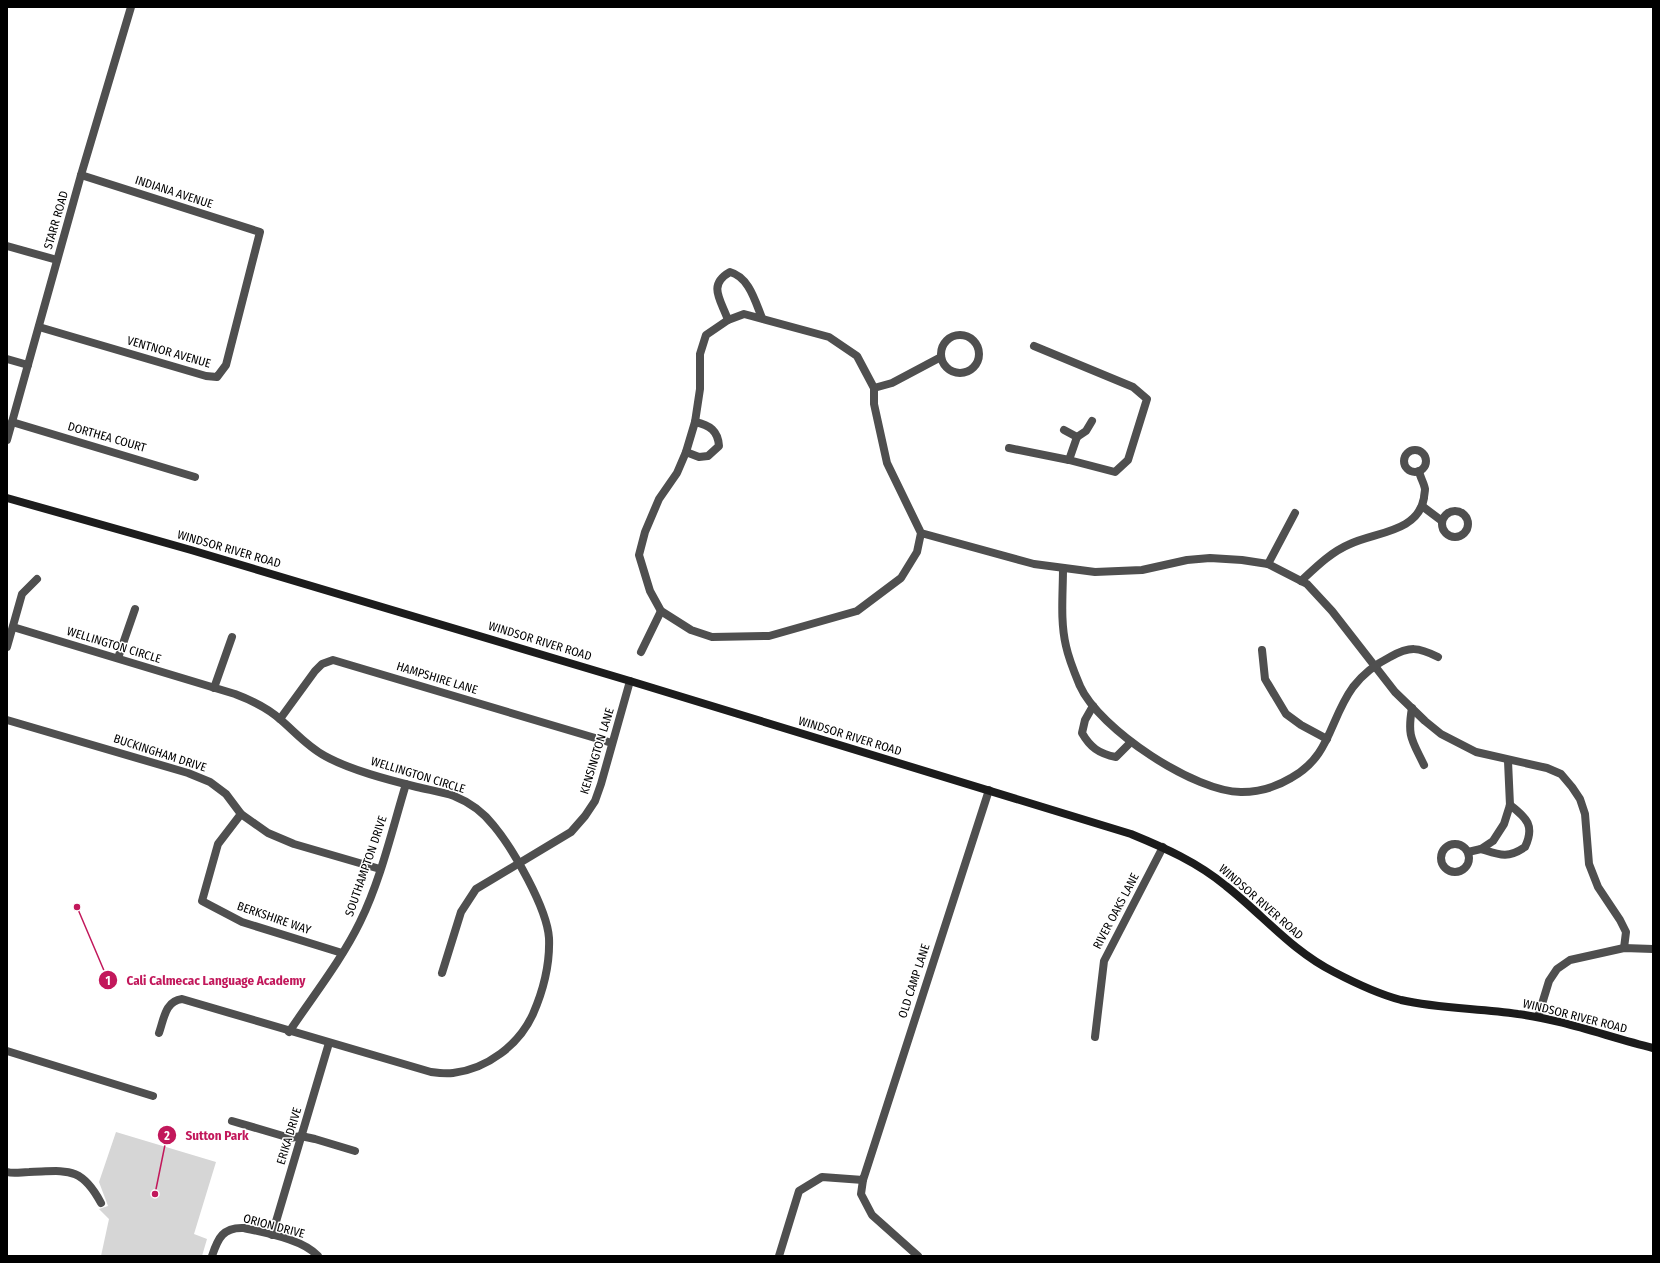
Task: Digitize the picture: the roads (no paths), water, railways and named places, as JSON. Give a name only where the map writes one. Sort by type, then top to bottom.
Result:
[{"type":"main road","name":"WINDSOR RIVER ROAD","points":[[7,498],[191,550],[630,681],[1124,832],[1163,847],[1206,870],[1226,885],[1285,940],[1306,956],[1333,972],[1356,983],[1401,1000],[1427,1005],[1538,1017],[1653,1048]]},
{"type":"street","name":"STARR ROAD","points":[[7,440],[81,175],[131,7]]},
{"type":"street","name":"INDIANA AVENUE","points":[[81,175],[260,232]]},
{"type":"street","name":"VENTNOR AVENUE","points":[[39,327],[206,376],[217,377],[226,365],[260,232]]},
{"type":"street","points":[[7,246],[57,260]]},
{"type":"street","points":[[728,320],[716,289],[722,276],[730,272],[738,274],[747,284],[762,318]]},
{"type":"street","points":[[744,314],[762,318],[829,337],[857,356],[874,388],[874,404],[887,463],[921,533],[917,552],[901,578],[857,611],[770,636],[712,637],[691,630],[660,611],[650,591],[639,555],[645,532],[659,499],[677,473],[686,452],[695,422],[700,389],[700,354],[706,335],[728,320],[744,314]]},
{"type":"street","points":[[874,388],[892,383],[941,357],[944,344],[954,336],[967,336],[976,345],[978,351],[976,363],[972,368],[962,372],[956,372],[946,367],[941,357]]},
{"type":"street","points":[[1009,448],[1069,460],[1115,472],[1128,460],[1147,399],[1133,387],[1034,346]]},
{"type":"street","points":[[7,358],[28,365]]},
{"type":"street","points":[[1069,460],[1078,436],[1086,431],[1092,421]]},
{"type":"street","name":"DORTHEA COURT","points":[[12,422],[195,476]]},
{"type":"street","points":[[686,452],[699,457],[708,456],[719,446],[718,437],[714,430],[704,424],[695,422]]},
{"type":"street","points":[[1064,430],[1078,436]]},
{"type":"street","points":[[1302,581],[1328,557],[1349,544],[1395,530],[1412,520],[1420,512],[1425,489],[1418,472]]},
{"type":"street","points":[[1422,506],[1442,521]]},
{"type":"street","points":[[1268,564],[1295,513]]},
{"type":"street","points":[[921,533],[1034,564],[1094,572],[1142,570],[1187,560],[1210,558],[1242,560],[1268,564],[1302,581],[1307,584],[1332,611],[1395,692],[1441,734],[1476,752],[1547,768],[1561,774],[1576,793],[1585,814],[1589,864],[1598,887],[1620,920],[1626,932],[1624,948]]},
{"type":"street","points":[[1063,568],[1062,621],[1066,647],[1081,688],[1093,706],[1100,716],[1144,752],[1215,788],[1241,792],[1268,789],[1292,778],[1311,765],[1327,739],[1353,686],[1374,665],[1401,651],[1412,648],[1424,650],[1438,657]]},
{"type":"street","points":[[7,647],[22,594],[37,579]]},
{"type":"street","points":[[118,658],[135,609]]},
{"type":"street","points":[[641,652],[660,611]]},
{"type":"street","name":"WELLINGTON CIRCLE","points":[[13,627],[251,700],[280,719],[310,747],[344,765],[406,784],[454,796],[469,803],[494,825],[518,862],[539,901],[546,918],[549,937],[546,972],[537,1006],[529,1024],[518,1039],[490,1061],[474,1068],[453,1073],[431,1072],[411,1068],[182,999],[175,1000],[169,1005],[159,1033]]},
{"type":"street","points":[[214,688],[232,637]]},
{"type":"street","points":[[1262,650],[1265,679],[1286,714],[1301,725],[1327,739]]},
{"type":"street","name":"HAMPSHIRE LANE","points":[[280,719],[315,671],[322,664],[333,660],[612,743]]},
{"type":"street","name":"KENSINGTON LANE","points":[[442,973],[461,912],[476,889],[518,862],[571,832],[585,816],[595,801],[630,681]]},
{"type":"street","points":[[1093,706],[1085,720],[1082,733],[1087,742],[1095,750],[1105,755],[1116,757],[1131,742]]},
{"type":"street","points":[[1412,708],[1409,726],[1410,734],[1424,765]]},
{"type":"street","name":"BUCKINGHAM DRIVE","points":[[7,720],[188,773],[210,782],[226,794],[241,814],[268,833],[281,840],[380,869]]},
{"type":"street","points":[[1468,852],[1481,849],[1493,840],[1504,824],[1510,805],[1508,760]]},
{"type":"street","name":"SOUTHAMPTON DRIVE","points":[[289,1032],[342,953],[360,920],[380,869],[406,784]]},
{"type":"street","name":"OLD CAMP LANE","points":[[918,1256],[872,1215],[860,1194],[863,1180],[988,790]]},
{"type":"street","points":[[1481,849],[1503,856],[1509,856],[1525,847],[1530,833],[1529,825],[1524,815],[1510,805]]},
{"type":"street","name":"BERKSHIRE WAY","points":[[241,814],[218,844],[202,901],[242,922],[342,953]]},
{"type":"street","name":"RIVER OAKS LANE","points":[[1095,1037],[1104,961],[1163,847]]},
{"type":"street","points":[[1538,1017],[1549,981],[1557,969],[1570,960],[1624,948],[1653,949]]},
{"type":"street","name":"ERIKA DRIVE","points":[[272,1235],[329,1043]]},
{"type":"street","points":[[7,1051],[153,1096]]},
{"type":"street","points":[[232,1121],[290,1138],[301,1136],[315,1138],[355,1151]]},
{"type":"street","points":[[7,1172],[58,1170],[71,1173],[82,1178],[92,1186],[101,1202]]},
{"type":"street","points":[[779,1256],[798,1191],[822,1177],[863,1180]]},
{"type":"street","name":"ORION DRIVE","points":[[212,1256],[219,1238],[234,1228],[244,1228],[304,1245],[313,1250],[318,1256]]},
{"type":"place","name":"Cali Calmecac Language Academy","points":[[77,907]]},
{"type":"place","name":"Sutton Park","points":[[155,1194]]}]
